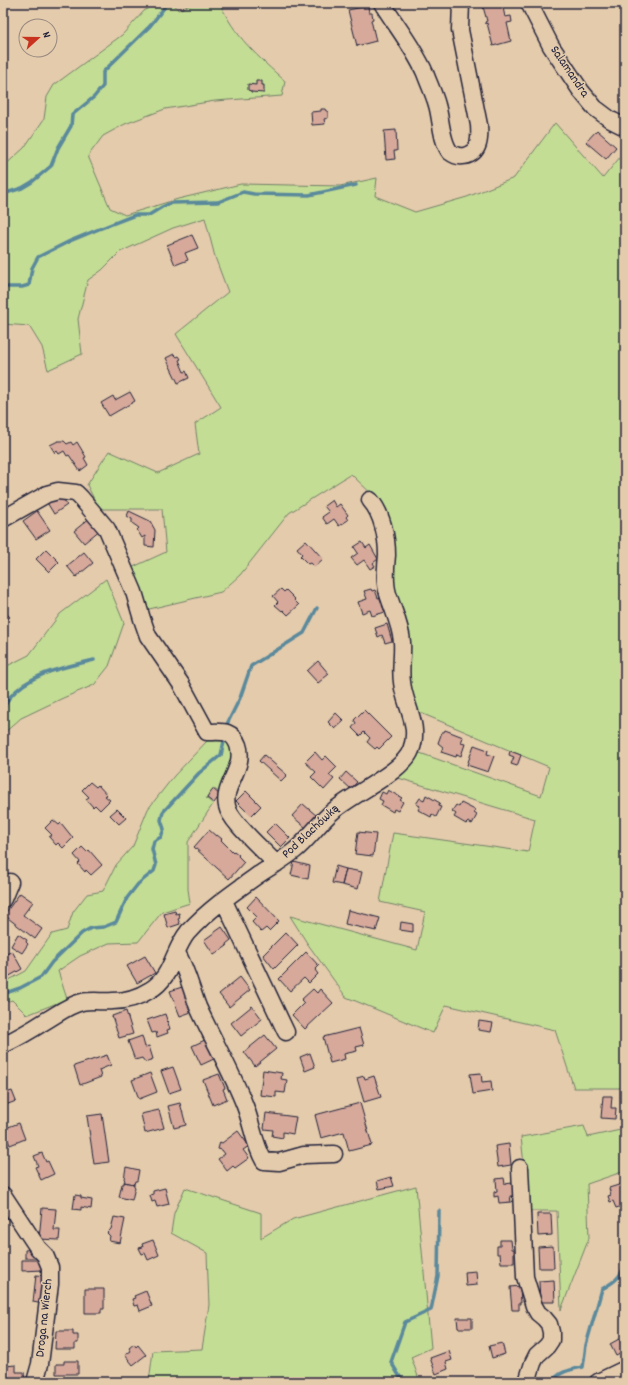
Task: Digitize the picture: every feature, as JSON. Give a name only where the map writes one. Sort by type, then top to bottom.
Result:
[{"type":"street","points":[[382,3],[424,71],[437,105],[446,144],[450,152],[455,156],[462,156],[471,154],[477,148],[480,139],[479,125],[460,30],[461,3]]},
{"type":"street","name":"Salamandra","points":[[529,3],[551,46],[581,91],[595,108],[611,120],[625,127]]},
{"type":"street","points":[[3,518],[47,494],[58,491],[76,493],[107,529],[134,592],[148,636],[180,684],[207,732],[227,732],[231,734],[237,742],[240,752],[239,765],[228,792],[226,805],[237,824],[276,864]]},
{"type":"street","name":"Pod Blachówką","points":[[3,1045],[69,1006],[83,1002],[130,999],[149,991],[158,985],[164,978],[182,942],[189,932],[224,901],[294,851],[341,804],[402,764],[407,758],[413,746],[415,736],[414,723],[402,682],[402,643],[400,631],[387,591],[387,551],[381,518],[376,507],[370,500]]},
{"type":"street","points":[[3,900],[10,882]]},
{"type":"street","points":[[224,901],[286,1032]]},
{"type":"street","points":[[177,953],[218,1051],[237,1086],[260,1154],[264,1161],[279,1162],[304,1155],[334,1154]]},
{"type":"street","points":[[520,1168],[525,1277],[534,1306],[538,1313],[549,1324],[551,1332],[551,1340],[548,1346],[537,1355],[527,1382]]},
{"type":"street","name":"Droga na Wierch","points":[[3,1195],[38,1248],[45,1255],[50,1267],[50,1284],[40,1364],[35,1382]]},
{"type":"street","points":[[598,1382],[625,1369]]},
{"type":"green space","points":[[157,3],[174,3],[178,10],[195,3],[220,3],[225,15],[239,36],[256,55],[285,81],[282,96],[215,101],[165,109],[125,124],[103,136],[88,156],[110,208],[125,215],[178,199],[241,184],[340,186],[377,178],[375,196],[415,212],[467,197],[514,178],[555,123],[603,178],[625,151],[625,1088],[574,1088],[555,1030],[446,1005],[433,1033],[346,997],[307,943],[290,916],[417,950],[425,912],[380,902],[393,833],[528,852],[535,819],[395,777],[417,752],[541,796],[549,767],[416,711],[407,685],[394,593],[392,533],[383,505],[351,474],[289,513],[240,575],[221,592],[145,610],[131,568],[166,552],[162,509],[99,509],[87,485],[109,451],[158,473],[199,454],[195,424],[221,407],[176,334],[228,292],[215,257],[205,218],[173,228],[120,252],[102,270],[88,280],[78,319],[82,354],[48,370],[42,347],[29,326],[3,324],[3,167],[24,148],[44,119],[47,97],[54,85],[122,35],[145,10]]},
{"type":"green space","points":[[106,579],[124,623],[109,666],[94,685],[21,718],[3,734],[3,668],[29,655],[60,614]]},
{"type":"green space","points":[[207,741],[231,741],[233,756],[220,793],[213,788],[206,798],[213,804],[188,842],[188,889],[190,903],[162,912],[138,942],[109,943],[80,956],[58,971],[67,999],[27,1015],[12,1000],[3,1003],[3,981],[7,981],[26,971],[52,934],[67,930],[73,912],[87,894],[103,891],[116,865],[133,846],[148,809],[174,776]]},
{"type":"green space","points":[[584,1126],[588,1137],[625,1129],[625,1171],[587,1184],[589,1238],[561,1310],[557,1211],[529,1211],[521,1137]]},
{"type":"green space","points":[[416,1186],[431,1348],[411,1357],[420,1382],[149,1382],[153,1351],[202,1349],[209,1305],[207,1253],[171,1233],[174,1213],[185,1188],[261,1213],[261,1238],[293,1219]]},
{"type":"building","points":[[482,3],[502,3],[505,17],[511,16],[512,22],[507,23],[511,41],[493,46],[487,23],[486,24],[485,22],[487,21]]},
{"type":"building","points":[[368,6],[369,13],[372,13],[373,19],[371,20],[376,41],[357,46],[348,10]]},
{"type":"building","points":[[256,81],[262,81],[262,85],[264,85],[264,93],[251,92],[248,90],[248,84],[256,85]]},
{"type":"building","points":[[321,109],[328,111],[328,118],[324,119],[325,124],[312,125],[311,112],[321,111]]},
{"type":"building","points":[[396,130],[397,151],[394,151],[395,159],[386,160],[384,131]]},
{"type":"building","points":[[597,130],[616,147],[606,159],[586,142]]},
{"type":"building","points":[[192,235],[198,248],[185,253],[188,260],[175,265],[167,245]]},
{"type":"building","points":[[174,354],[177,357],[179,356],[181,359],[179,360],[184,372],[186,371],[189,378],[178,383],[166,358]]},
{"type":"building","points":[[130,392],[135,401],[109,416],[101,403],[113,396],[115,400]]},
{"type":"building","points":[[58,441],[64,441],[67,444],[71,442],[73,445],[77,442],[86,457],[84,458],[88,465],[80,471],[69,455],[67,456],[64,451],[59,454],[57,451],[55,453],[50,445]]},
{"type":"building","points":[[61,495],[67,505],[54,514],[46,501]]},
{"type":"building","points":[[332,500],[336,507],[340,504],[348,515],[346,517],[348,520],[339,526],[334,519],[327,524],[322,517],[329,512],[324,506]]},
{"type":"building","points":[[37,511],[50,530],[36,539],[23,521]]},
{"type":"building","points":[[129,511],[150,521],[155,530],[154,547],[145,546],[145,536],[142,538],[137,530],[139,528],[132,523],[132,519],[127,516]]},
{"type":"building","points":[[91,517],[101,529],[84,543],[74,531]]},
{"type":"building","points":[[306,540],[323,559],[314,567],[310,563],[308,564],[300,556],[302,554],[297,548]]},
{"type":"building","points":[[362,542],[366,548],[370,545],[378,559],[373,563],[375,566],[370,569],[364,560],[357,565],[351,558],[358,553],[354,547]]},
{"type":"building","points":[[46,549],[59,562],[49,572],[36,559]]},
{"type":"building","points":[[84,552],[93,563],[76,577],[67,566]]},
{"type":"building","points":[[281,589],[284,592],[286,590],[299,605],[288,615],[275,605],[278,602],[273,596]]},
{"type":"building","points":[[371,589],[372,591],[375,590],[378,598],[382,597],[385,605],[382,605],[385,612],[372,616],[370,610],[362,613],[358,602],[367,599],[364,591]]},
{"type":"building","points":[[3,610],[10,617],[3,623]]},
{"type":"building","points":[[387,624],[392,641],[385,643],[382,635],[378,637],[375,628]]},
{"type":"building","points":[[318,661],[329,674],[318,683],[307,671]]},
{"type":"building","points":[[364,710],[391,737],[379,749],[377,747],[375,749],[367,742],[370,738],[364,732],[360,736],[352,728],[356,723],[354,720]]},
{"type":"building","points":[[336,713],[344,721],[335,729],[328,722]]},
{"type":"building","points":[[445,730],[463,737],[461,743],[465,744],[461,756],[457,754],[456,757],[441,752],[443,747],[438,743],[442,732]]},
{"type":"building","points":[[474,745],[488,750],[487,754],[494,756],[488,772],[467,765]]},
{"type":"building","points":[[510,751],[521,755],[517,766],[511,764],[514,757],[509,755]]},
{"type":"building","points":[[315,752],[322,760],[326,756],[337,767],[329,775],[334,779],[324,790],[311,777],[316,772],[305,762]]},
{"type":"building","points":[[264,755],[287,775],[281,781],[259,761]]},
{"type":"building","points":[[346,772],[357,782],[351,789],[340,779]]},
{"type":"building","points":[[90,782],[96,787],[98,785],[107,795],[105,796],[110,800],[100,810],[95,805],[93,807],[86,799],[89,797],[82,790]]},
{"type":"building","points":[[213,789],[220,795],[214,803],[207,798]]},
{"type":"building","points":[[388,790],[402,798],[400,800],[403,802],[398,811],[394,809],[393,812],[381,805],[383,801],[379,799],[382,792],[386,794]]},
{"type":"building","points":[[246,791],[261,806],[251,816],[236,801]]},
{"type":"building","points":[[426,795],[440,803],[438,806],[441,807],[436,817],[432,814],[431,817],[418,810],[420,806],[416,804],[420,798],[424,800]]},
{"type":"building","points":[[461,803],[475,810],[474,813],[477,815],[472,824],[468,822],[466,824],[454,817],[456,814],[452,811],[456,805],[459,807]]},
{"type":"building","points":[[303,804],[317,816],[306,828],[292,816]]},
{"type":"building","points":[[117,809],[126,818],[119,824],[110,815]]},
{"type":"building","points":[[53,820],[59,825],[61,823],[73,838],[63,848],[58,843],[56,845],[49,837],[52,835],[45,828]]},
{"type":"building","points":[[275,823],[290,838],[281,847],[266,832]]},
{"type":"building","points":[[209,830],[222,839],[221,840],[233,852],[234,851],[239,855],[238,856],[244,862],[229,879],[194,847]]},
{"type":"building","points":[[358,832],[376,834],[373,856],[355,854]]},
{"type":"building","points":[[82,847],[87,852],[89,850],[102,865],[91,875],[86,870],[85,872],[78,864],[80,862],[74,855]]},
{"type":"building","points":[[294,862],[310,866],[308,879],[291,875]]},
{"type":"building","points":[[336,866],[346,869],[342,885],[332,883]]},
{"type":"building","points":[[346,869],[362,872],[358,889],[342,885]]},
{"type":"building","points":[[20,893],[33,902],[23,915],[42,929],[35,939],[4,915]]},
{"type":"building","points":[[256,897],[279,921],[269,931],[266,928],[261,932],[252,922],[257,917],[247,907]]},
{"type":"building","points":[[348,910],[380,918],[376,931],[345,924]]},
{"type":"building","points":[[175,911],[176,914],[179,913],[180,918],[178,919],[180,924],[168,928],[164,914]]},
{"type":"building","points":[[401,922],[413,924],[413,932],[400,930]]},
{"type":"building","points":[[222,927],[231,940],[226,944],[227,946],[214,955],[204,940]]},
{"type":"building","points":[[286,932],[298,945],[274,969],[263,955]]},
{"type":"building","points":[[18,934],[27,940],[26,942],[28,944],[22,953],[11,946]]},
{"type":"building","points":[[12,951],[22,969],[6,978],[3,972],[3,967],[7,964],[3,956]]},
{"type":"building","points":[[306,952],[319,966],[315,970],[318,974],[309,983],[304,978],[290,991],[279,979]]},
{"type":"building","points":[[145,956],[155,973],[137,983],[127,966]]},
{"type":"building","points":[[240,977],[250,990],[229,1007],[219,994]]},
{"type":"building","points":[[185,986],[197,1010],[180,1016],[170,991]]},
{"type":"building","points":[[313,989],[317,993],[320,989],[333,1003],[305,1029],[292,1015],[304,1003],[301,1000]]},
{"type":"building","points":[[252,1006],[262,1019],[241,1036],[231,1023]]},
{"type":"building","points":[[126,1011],[133,1034],[119,1038],[112,1016]]},
{"type":"building","points":[[165,1014],[170,1029],[167,1030],[168,1033],[157,1037],[156,1032],[152,1033],[147,1020]]},
{"type":"building","points":[[479,1021],[493,1023],[491,1032],[478,1030]]},
{"type":"building","points":[[359,1028],[364,1045],[356,1047],[357,1051],[344,1054],[345,1059],[330,1063],[323,1037]]},
{"type":"building","points":[[265,1035],[276,1049],[255,1066],[244,1052]]},
{"type":"building","points":[[142,1036],[145,1047],[149,1046],[153,1059],[145,1062],[142,1058],[135,1060],[128,1041]]},
{"type":"building","points":[[207,1039],[216,1058],[201,1065],[192,1046]]},
{"type":"building","points":[[310,1053],[315,1067],[305,1071],[300,1057]]},
{"type":"building","points":[[107,1055],[111,1065],[99,1070],[101,1077],[80,1085],[74,1066]]},
{"type":"building","points":[[173,1067],[181,1089],[169,1093],[161,1071]]},
{"type":"building","points":[[263,1070],[282,1073],[281,1079],[287,1080],[285,1093],[276,1092],[276,1097],[260,1095]]},
{"type":"building","points":[[150,1073],[157,1092],[139,1099],[132,1080]]},
{"type":"building","points":[[481,1073],[482,1082],[491,1081],[492,1091],[473,1094],[470,1074]]},
{"type":"building","points":[[219,1074],[225,1088],[223,1089],[227,1099],[213,1105],[203,1080]]},
{"type":"building","points":[[364,1076],[365,1079],[374,1076],[381,1097],[364,1102],[357,1078]]},
{"type":"building","points":[[12,1091],[16,1101],[3,1106],[3,1094]]},
{"type":"building","points":[[603,1096],[612,1096],[611,1108],[616,1108],[615,1119],[601,1118]]},
{"type":"building","points":[[180,1103],[186,1125],[174,1128],[168,1106]]},
{"type":"building","points":[[360,1103],[372,1145],[349,1151],[344,1132],[321,1138],[315,1115]]},
{"type":"building","points":[[159,1110],[164,1128],[145,1133],[141,1114]]},
{"type":"building","points":[[266,1113],[296,1117],[293,1134],[283,1132],[283,1138],[272,1136],[273,1130],[264,1129]]},
{"type":"building","points":[[102,1114],[109,1162],[94,1164],[87,1116]]},
{"type":"building","points":[[19,1123],[25,1139],[10,1145],[3,1129]]},
{"type":"building","points":[[238,1131],[249,1146],[243,1150],[249,1158],[235,1168],[233,1166],[227,1171],[218,1159],[225,1154],[222,1150],[218,1149],[220,1142],[222,1143]]},
{"type":"building","points":[[509,1144],[511,1165],[498,1167],[495,1146]]},
{"type":"building","points":[[42,1153],[46,1162],[48,1161],[54,1174],[41,1180],[35,1167],[38,1166],[34,1156]]},
{"type":"building","points":[[126,1167],[139,1170],[137,1181],[135,1181],[134,1184],[124,1182]]},
{"type":"building","points":[[391,1177],[394,1186],[379,1189],[377,1181]]},
{"type":"building","points":[[504,1178],[505,1184],[519,1182],[521,1198],[513,1199],[513,1196],[510,1196],[511,1202],[499,1203],[498,1196],[494,1197],[494,1192],[497,1191],[496,1179]]},
{"type":"building","points":[[124,1182],[134,1184],[135,1187],[132,1200],[119,1197],[122,1184],[124,1184]]},
{"type":"building","points":[[625,1183],[625,1192],[621,1194],[625,1205],[616,1208],[613,1201],[610,1202],[608,1196],[611,1195],[609,1188]]},
{"type":"building","points":[[165,1188],[169,1204],[157,1207],[155,1201],[152,1202],[150,1195],[153,1194],[153,1191]]},
{"type":"building","points":[[75,1195],[92,1200],[91,1209],[81,1207],[81,1210],[73,1209]]},
{"type":"building","points":[[42,1208],[56,1209],[54,1230],[60,1230],[59,1240],[39,1239]]},
{"type":"building","points":[[537,1214],[551,1214],[552,1235],[538,1236]]},
{"type":"building","points":[[114,1217],[125,1219],[120,1243],[109,1241],[110,1236],[107,1233],[111,1229]]},
{"type":"building","points":[[153,1240],[159,1255],[148,1260],[145,1253],[142,1254],[139,1248],[143,1247],[142,1244]]},
{"type":"building","points":[[500,1240],[511,1240],[512,1249],[514,1249],[514,1263],[501,1263],[500,1254],[497,1254],[497,1246],[500,1246]]},
{"type":"building","points":[[553,1246],[554,1268],[539,1268],[538,1247]]},
{"type":"building","points":[[35,1249],[36,1258],[25,1258],[25,1250]]},
{"type":"building","points":[[22,1260],[43,1260],[43,1270],[22,1271]]},
{"type":"building","points":[[476,1271],[477,1285],[466,1286],[465,1272]]},
{"type":"building","points":[[36,1275],[46,1276],[43,1304],[33,1302]]},
{"type":"building","points":[[554,1280],[555,1302],[540,1302],[539,1281]]},
{"type":"building","points":[[520,1286],[521,1303],[519,1303],[519,1310],[512,1310],[510,1287]]},
{"type":"building","points":[[85,1289],[104,1289],[104,1309],[101,1309],[101,1313],[85,1313]]},
{"type":"building","points":[[146,1291],[152,1306],[140,1311],[138,1305],[134,1306],[132,1299],[135,1298],[134,1296]]},
{"type":"building","points":[[457,1318],[472,1318],[472,1328],[458,1328]]},
{"type":"building","points":[[56,1331],[73,1331],[73,1335],[78,1335],[78,1343],[75,1343],[75,1349],[55,1349]]},
{"type":"building","points":[[619,1339],[625,1349],[625,1355],[621,1357],[620,1354],[616,1356],[610,1344]]},
{"type":"building","points":[[502,1343],[505,1354],[492,1358],[489,1346]]},
{"type":"building","points":[[134,1344],[136,1347],[138,1345],[146,1355],[133,1365],[125,1355],[131,1351],[129,1348]]},
{"type":"building","points":[[449,1351],[452,1360],[446,1362],[448,1369],[436,1374],[430,1358]]},
{"type":"building","points":[[64,1361],[78,1361],[78,1374],[56,1374],[56,1364],[64,1364]]},
{"type":"building","points":[[16,1365],[16,1372],[24,1372],[25,1382],[3,1382],[5,1366]]},
{"type":"waterway","points":[[3,194],[22,188],[32,182],[51,166],[58,148],[71,126],[72,115],[94,97],[103,86],[103,72],[150,26],[164,8]]},
{"type":"waterway","points":[[3,287],[22,287],[29,285],[32,268],[38,257],[99,229],[135,215],[149,215],[171,203],[218,202],[243,192],[254,194],[309,195],[356,185]]},
{"type":"waterway","points":[[227,724],[240,698],[251,666],[304,633],[317,608]]},
{"type":"waterway","points":[[3,708],[17,689],[27,682],[48,672],[94,660]]},
{"type":"waterway","points":[[3,994],[20,988],[41,977],[52,962],[82,933],[91,928],[104,927],[116,922],[127,898],[138,884],[154,871],[156,865],[152,849],[154,841],[161,837],[164,829],[161,820],[163,812],[199,773],[221,755],[225,737]]},
{"type":"waterway","points":[[403,1382],[391,1362],[405,1322],[431,1310],[438,1276],[439,1211]]},
{"type":"waterway","points":[[551,1382],[562,1373],[583,1367],[586,1345],[602,1289],[616,1279],[625,1265]]}]
